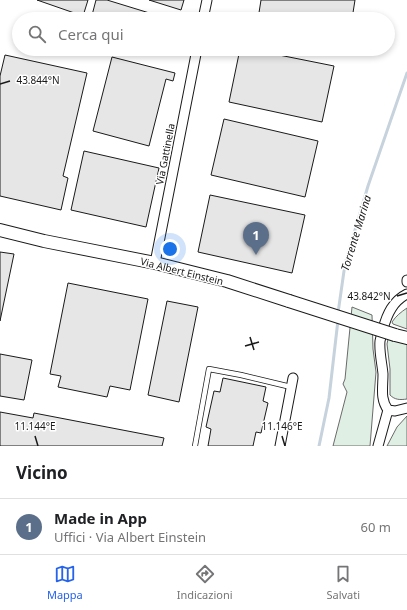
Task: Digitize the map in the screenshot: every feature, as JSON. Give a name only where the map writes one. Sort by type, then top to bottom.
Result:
[{"type":"street","points":[[204,12],[207,0]]},
{"type":"street","name":"Via Gattinella","points":[[155,263],[196,56]]},
{"type":"street","name":"Via Albert Einstein","points":[[0,230],[44,241],[155,263],[227,282],[407,338]]},
{"type":"street","points":[[407,294],[399,299],[392,307],[386,318],[380,340],[382,392],[384,404],[388,410],[395,411],[407,408]]},
{"type":"street","points":[[280,446],[292,382]]},
{"type":"street","points":[[378,446],[388,410]]},
{"type":"lane","points":[[195,446],[209,369],[292,382]]},
{"type":"green space","points":[[352,307],[372,315],[373,349],[376,372],[370,446],[333,446],[347,392],[343,384],[345,379]]},
{"type":"green space","points":[[407,308],[407,329],[393,324],[392,322],[395,318]]},
{"type":"green space","points":[[388,339],[407,344],[407,399],[402,400],[394,398],[390,395]]},
{"type":"green space","points":[[407,416],[407,446],[387,446],[397,427]]},
{"type":"building","points":[[37,0],[88,0],[84,12],[72,12]]},
{"type":"building","points":[[96,0],[107,0],[146,12],[93,12]]},
{"type":"building","points":[[149,0],[184,0],[181,10]]},
{"type":"building","points":[[261,0],[355,0],[353,12],[259,12]]},
{"type":"building","points":[[5,55],[87,73],[63,176],[68,178],[61,210],[0,196],[0,76]]},
{"type":"building","points":[[239,56],[284,56],[334,66],[322,122],[229,102]]},
{"type":"building","points":[[112,57],[175,73],[173,81],[166,79],[149,146],[93,131]]},
{"type":"building","points":[[224,119],[318,141],[305,197],[211,175]]},
{"type":"building","points":[[84,151],[159,168],[146,227],[71,210]]},
{"type":"building","points":[[210,195],[305,215],[292,273],[198,252]]},
{"type":"building","points":[[0,252],[14,254],[0,321]]},
{"type":"building","points":[[68,283],[148,299],[130,390],[110,386],[107,397],[58,387],[61,376],[50,374]]},
{"type":"building","points":[[167,301],[198,307],[179,402],[148,395]]},
{"type":"building","points":[[0,354],[32,360],[24,400],[0,396]]},
{"type":"building","points":[[223,378],[266,387],[263,401],[268,403],[261,433],[256,432],[253,446],[208,446],[211,429],[206,427],[214,391],[220,392]]},
{"type":"building","points":[[0,412],[33,418],[34,413],[164,438],[162,446],[0,446]]},
{"type":"waterway","name":"Torrente Marina","points":[[338,313],[345,264],[368,186],[407,73]]},
{"type":"waterway","name":"Torrente Marina","points":[[319,446],[329,398],[338,320]]},
{"type":"place","name":"Made in App","points":[[256,255]]}]
